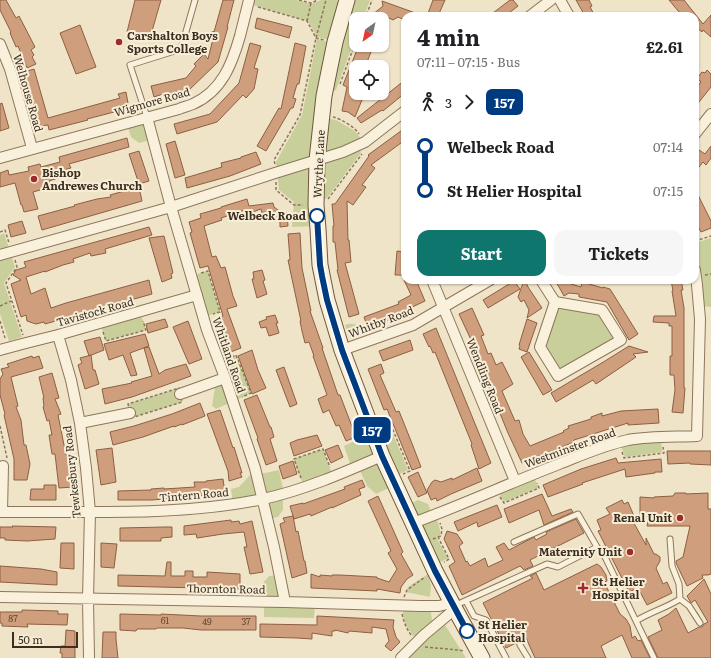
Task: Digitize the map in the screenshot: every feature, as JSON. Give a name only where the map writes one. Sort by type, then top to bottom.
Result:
[{"type":"main road","name":"Wrythe Lane","points":[[347,0],[335,42],[324,96],[317,160],[316,204],[320,265],[327,300],[342,350],[382,456],[413,523],[456,604],[482,658]]},
{"type":"street","points":[[535,12],[551,0]]},
{"type":"street","points":[[560,0],[567,12]]},
{"type":"street","name":"Wigmore Road","points":[[0,158],[193,104],[204,98],[214,90],[221,81],[234,57],[248,2]]},
{"type":"street","name":"Welhouse Road","points":[[1,47],[10,69],[32,148]]},
{"type":"street","points":[[0,255],[171,207],[275,172],[344,152],[362,144],[401,114]]},
{"type":"street","points":[[699,129],[711,114]]},
{"type":"street","name":"Whitland Road","points":[[147,117],[203,317],[255,468],[274,547],[285,602]]},
{"type":"street","name":"Wendling Road","points":[[434,284],[515,481]]},
{"type":"street","name":"Whitby Road","points":[[342,350],[414,324],[483,284]]},
{"type":"street","points":[[544,284],[555,302],[602,310],[621,340],[558,376],[540,347],[555,302]]},
{"type":"street","name":"Westminster Road","points":[[413,523],[609,444],[629,440],[697,436],[700,319],[697,284]]},
{"type":"street","name":"Tavistock Road","points":[[4,349],[197,295]]},
{"type":"street","name":"Tewkesbury Road","points":[[58,335],[71,380],[80,423],[86,468],[90,512],[88,599],[89,658]]},
{"type":"street","points":[[180,394],[225,378]]},
{"type":"street","points":[[80,423],[130,413]]},
{"type":"street","name":"Tintern Road","points":[[1,512],[171,511],[205,508],[262,499],[296,490],[334,477],[382,456]]},
{"type":"street","points":[[1,512],[3,466]]},
{"type":"street","name":"Thornton Road","points":[[0,597],[420,606],[456,604]]},
{"type":"street","points":[[400,658],[456,604]]},
{"type":"lane","points":[[147,117],[130,65],[181,49],[194,0]]},
{"type":"lane","points":[[514,542],[578,514],[597,547],[605,557],[654,658]]},
{"type":"lane","points":[[670,539],[672,566],[679,584],[680,599],[689,606],[700,623]]},
{"type":"lane","points":[[456,604],[547,564],[558,567],[597,547]]},
{"type":"lane","points":[[636,620],[680,599]]},
{"type":"lane","points":[[456,604],[474,616],[486,620],[506,658]]},
{"type":"lane","points":[[520,645],[528,658]]},
{"type":"path","points":[[299,0],[311,3],[318,0]]},
{"type":"path","points":[[322,115],[338,118],[357,130],[363,152],[328,199],[316,204],[294,205],[276,190],[274,160],[300,115],[316,38],[326,0]]},
{"type":"path","points":[[368,12],[372,0]]},
{"type":"path","points":[[248,2],[307,21]]},
{"type":"path","points":[[311,3],[307,21],[316,38]]},
{"type":"path","points":[[316,38],[335,42]]},
{"type":"path","points":[[340,84],[352,52]]},
{"type":"path","points":[[0,232],[5,230],[17,267],[6,283],[26,343]]},
{"type":"path","points":[[699,240],[711,236]]},
{"type":"path","points":[[191,276],[208,271],[220,312],[203,317]]},
{"type":"path","points":[[0,306],[12,301]]},
{"type":"path","points":[[100,323],[106,341],[146,330],[140,312]]},
{"type":"path","points":[[0,321],[4,349]]},
{"type":"path","points":[[219,362],[236,355],[251,393],[233,401]]},
{"type":"path","points":[[179,388],[180,394],[182,402],[131,418],[128,404],[179,388]]},
{"type":"path","points":[[370,426],[388,418],[410,471],[392,478]]},
{"type":"path","points":[[0,426],[9,465],[3,466]]},
{"type":"path","points":[[619,442],[624,458],[664,453],[663,437]]},
{"type":"path","points":[[304,487],[294,459],[323,449],[334,477]]},
{"type":"path","points":[[497,490],[504,504],[539,488],[534,474]]},
{"type":"path","points":[[437,514],[442,529],[441,536],[438,537]]},
{"type":"path","points":[[424,647],[464,651]]},
{"type":"green space","points":[[250,0],[296,0],[311,4],[321,0],[336,0],[345,3],[334,41],[317,37],[308,21],[249,4]]},
{"type":"green space","points":[[348,0],[370,0],[366,12],[349,12],[350,52],[336,90],[326,94]]},
{"type":"green space","points":[[317,39],[333,43],[320,117],[336,120],[355,131],[363,141],[358,144],[361,153],[327,198],[314,204],[316,226],[292,227],[294,202],[279,190],[276,162],[302,115]]},
{"type":"green space","points":[[146,119],[151,140],[139,143],[131,137],[127,124]]},
{"type":"green space","points":[[4,233],[15,267],[4,283],[22,337],[9,341],[0,314],[0,235]]},
{"type":"green space","points":[[711,238],[711,307],[700,306],[697,284],[699,284],[699,242]]},
{"type":"green space","points":[[208,271],[220,312],[203,317],[191,276]]},
{"type":"green space","points":[[555,302],[602,310],[621,340],[558,376],[540,347]]},
{"type":"green space","points":[[140,312],[146,330],[106,341],[100,323]]},
{"type":"green space","points":[[348,324],[357,326],[361,329],[363,334],[352,338],[349,336],[345,325]]},
{"type":"green space","points":[[236,355],[251,393],[216,409],[212,406],[216,381],[224,378],[219,362]]},
{"type":"green space","points":[[179,388],[182,402],[131,418],[128,404]]},
{"type":"green space","points":[[387,420],[408,470],[393,477],[371,427]]},
{"type":"green space","points":[[371,433],[393,486],[376,494],[367,486],[357,464],[351,466],[344,446]]},
{"type":"green space","points":[[661,439],[662,452],[625,457],[620,443]]},
{"type":"green space","points":[[323,449],[333,477],[304,487],[294,459]]},
{"type":"green space","points":[[279,470],[284,493],[283,510],[278,517],[267,519],[262,499],[233,504],[231,489],[239,487],[251,474]]},
{"type":"green space","points":[[534,476],[538,488],[504,502],[498,490]]},
{"type":"green space","points":[[418,500],[428,504],[433,517],[436,516],[440,535],[436,537],[448,558],[435,565],[406,506]]},
{"type":"green space","points":[[428,574],[431,585],[430,597],[406,592],[408,587]]},
{"type":"green space","points":[[278,575],[283,600],[254,600],[255,592],[269,576]]},
{"type":"green space","points":[[264,602],[315,603],[314,618],[264,617]]},
{"type":"green space","points":[[403,609],[431,612],[432,621],[414,637],[404,621]]},
{"type":"green space","points":[[445,625],[466,658],[406,658]]},
{"type":"building","points":[[0,0],[6,0],[16,18],[19,16],[35,47],[31,50],[34,55],[32,57],[36,64],[27,68],[0,10]]},
{"type":"building","points":[[135,0],[161,0],[150,38],[127,32]]},
{"type":"building","points":[[223,0],[234,0],[218,62],[188,91],[163,97],[163,94],[154,97],[151,86],[186,78],[196,66],[194,64],[204,54],[208,59],[213,39],[210,38],[213,31],[214,32]]},
{"type":"building","points":[[433,0],[445,0],[440,12],[428,12]]},
{"type":"building","points":[[510,0],[513,0],[518,6],[510,12],[494,12]]},
{"type":"building","points":[[576,0],[589,0],[593,12],[583,12]]},
{"type":"building","points":[[669,0],[684,0],[694,12],[679,12]]},
{"type":"building","points":[[382,1],[413,12],[401,12],[401,18],[398,17],[393,20],[389,18],[389,12],[376,12],[383,6]]},
{"type":"building","points":[[711,15],[711,37],[703,30],[702,32],[699,29],[699,19],[703,24]]},
{"type":"building","points":[[257,18],[292,27],[289,38],[255,28]]},
{"type":"building","points":[[80,25],[96,67],[76,74],[60,33]]},
{"type":"building","points":[[250,43],[261,46],[254,68],[258,69],[254,89],[246,98],[243,95],[217,122],[177,134],[174,124],[210,114],[239,83]]},
{"type":"building","points":[[295,43],[306,46],[299,84],[297,84],[293,98],[296,99],[293,108],[291,108],[266,151],[257,146],[279,108],[281,109]]},
{"type":"building","points":[[356,52],[371,52],[368,60],[353,60]]},
{"type":"building","points":[[34,69],[48,118],[120,98],[118,94],[126,92],[128,103],[120,106],[122,110],[49,130],[48,125],[40,126],[24,72]]},
{"type":"building","points":[[349,70],[349,100],[362,100],[355,117],[348,112],[342,111],[347,87],[343,85]]},
{"type":"building","points":[[707,70],[711,74],[711,87],[699,102],[699,85],[701,82],[699,80],[699,76],[702,72],[705,73]]},
{"type":"building","points":[[401,83],[401,96],[383,111],[382,110],[361,123],[357,118],[380,100],[389,100],[389,93]]},
{"type":"building","points":[[2,103],[9,128],[0,131],[0,104]]},
{"type":"building","points":[[401,131],[401,143],[371,165],[375,168],[362,185],[366,187],[353,205],[347,201],[348,240],[351,262],[345,263],[359,314],[349,317],[337,270],[335,242],[333,242],[334,226],[332,204],[335,204],[369,156],[368,155]]},
{"type":"building","points":[[127,138],[129,147],[69,164],[71,168],[60,171],[61,177],[49,181],[51,187],[33,192],[38,209],[24,212],[15,183],[0,187],[0,173],[8,170],[9,175],[29,171],[28,167],[40,164],[41,167],[60,162],[59,157]]},
{"type":"building","points":[[175,141],[185,175],[175,178],[166,144]]},
{"type":"building","points":[[711,146],[711,158],[706,165],[703,162],[699,167],[699,150],[705,154]]},
{"type":"building","points":[[139,151],[149,181],[139,184],[129,154]]},
{"type":"building","points":[[256,152],[261,164],[230,176],[187,188],[185,178],[222,167],[221,163],[241,158]]},
{"type":"building","points":[[139,187],[142,201],[42,230],[38,216],[97,199],[111,197],[110,195]]},
{"type":"building","points":[[699,197],[711,221],[711,228],[701,232],[699,228]]},
{"type":"building","points":[[247,199],[249,206],[273,203],[274,207],[282,213],[287,213],[288,226],[280,227],[280,222],[266,212],[262,213],[261,209],[247,214],[245,210],[221,218],[222,220],[204,226],[212,257],[216,256],[221,268],[225,267],[237,306],[227,309],[241,348],[228,353],[215,319],[223,316],[208,266],[200,268],[190,233],[192,232],[189,222],[201,218],[200,214]]},
{"type":"building","points":[[22,221],[26,233],[11,237],[8,225]]},
{"type":"building","points":[[149,227],[152,235],[105,249],[106,253],[91,256],[90,253],[73,259],[74,262],[26,277],[31,294],[45,288],[51,308],[149,280],[152,294],[45,324],[44,322],[36,324],[27,321],[26,315],[21,317],[11,284],[21,280],[13,275],[16,270],[26,267],[24,262]]},
{"type":"building","points":[[300,233],[302,268],[310,311],[338,395],[340,395],[356,437],[346,441],[339,425],[336,426],[329,410],[323,413],[318,399],[327,395],[309,342],[305,343],[302,331],[288,260],[290,260],[288,234]]},
{"type":"building","points":[[164,236],[173,273],[171,274],[172,278],[162,282],[149,238]]},
{"type":"building","points":[[397,251],[401,252],[401,275],[395,275]]},
{"type":"building","points":[[262,270],[265,280],[263,281],[267,294],[257,298],[252,279],[254,279],[253,272]]},
{"type":"building","points":[[406,284],[418,284],[425,301],[406,310],[400,315],[368,328],[364,317],[399,304],[398,302],[411,295]]},
{"type":"building","points":[[509,284],[516,284],[520,289],[488,308],[483,300]]},
{"type":"building","points":[[523,284],[527,284],[542,308],[527,318],[529,310],[524,300],[521,302],[518,297]]},
{"type":"building","points":[[557,284],[571,284],[581,287],[582,284],[589,284],[610,289],[638,334],[629,340],[607,302],[579,297],[579,294],[569,293],[564,296]]},
{"type":"building","points":[[672,284],[682,284],[683,290],[681,290],[684,308],[685,388],[683,413],[672,412],[675,390],[674,375],[670,375],[670,356],[672,356],[672,326],[669,326],[669,323],[653,322],[654,316],[676,316]]},
{"type":"building","points":[[472,308],[484,335],[481,336],[488,354],[491,353],[496,365],[502,362],[513,384],[502,391],[515,421],[519,420],[523,434],[530,446],[564,432],[563,431],[569,428],[568,426],[591,419],[591,417],[602,413],[602,416],[621,411],[658,409],[659,423],[628,425],[628,423],[574,440],[574,442],[522,463],[508,433],[472,345],[473,344],[459,314]]},
{"type":"building","points":[[275,315],[279,333],[269,336],[266,327],[261,328],[259,322],[267,319],[266,317]]},
{"type":"building","points":[[165,319],[168,327],[148,333],[146,324]]},
{"type":"building","points":[[527,319],[537,323],[527,352],[519,349],[519,345]]},
{"type":"building","points":[[188,321],[202,359],[189,364],[173,327]]},
{"type":"building","points":[[436,328],[491,463],[479,469],[471,445],[472,444],[435,352],[433,353],[430,346],[429,347],[423,334]]},
{"type":"building","points":[[145,334],[149,346],[130,353],[137,375],[131,376],[123,355],[109,360],[104,344]]},
{"type":"building","points":[[100,337],[104,350],[89,356],[84,341]]},
{"type":"building","points":[[410,340],[413,350],[383,361],[379,351]]},
{"type":"building","points":[[629,346],[648,352],[633,354],[636,357],[596,384],[593,380],[556,402],[551,393]]},
{"type":"building","points":[[149,347],[159,374],[165,370],[186,364],[191,376],[132,397],[105,404],[102,389],[132,383],[131,382],[152,376],[144,348]]},
{"type":"building","points":[[252,350],[258,370],[266,388],[252,394],[238,356]]},
{"type":"building","points":[[529,352],[552,390],[543,395],[521,357]]},
{"type":"building","points":[[91,355],[93,370],[95,370],[99,384],[85,389],[78,365],[82,363],[80,358]]},
{"type":"building","points":[[32,356],[33,358],[39,356],[43,368],[11,377],[18,406],[16,407],[21,420],[24,445],[26,445],[30,464],[27,480],[14,480],[14,459],[0,395],[0,379],[3,374],[1,369],[9,367],[7,364]]},
{"type":"building","points":[[381,364],[384,373],[380,375],[396,412],[399,411],[421,467],[412,470],[387,409],[384,410],[368,369]]},
{"type":"building","points":[[284,367],[297,404],[290,407],[276,370]]},
{"type":"building","points":[[52,373],[59,398],[55,399],[61,414],[58,415],[66,455],[69,455],[73,487],[59,488],[55,454],[52,454],[49,435],[52,435],[49,420],[47,421],[43,407],[44,398],[39,377]]},
{"type":"building","points":[[257,395],[274,437],[270,439],[277,461],[266,465],[244,400]]},
{"type":"building","points":[[200,403],[205,416],[182,425],[174,426],[143,437],[113,445],[110,432],[172,414]]},
{"type":"building","points":[[220,410],[242,473],[240,473],[242,477],[229,481],[228,471],[207,414]]},
{"type":"building","points":[[317,435],[322,446],[294,456],[290,443]]},
{"type":"building","points":[[338,445],[343,457],[331,463],[325,450]]},
{"type":"building","points":[[112,448],[116,482],[101,485],[96,450]]},
{"type":"building","points":[[667,451],[711,451],[711,465],[690,463],[668,464]]},
{"type":"building","points":[[616,458],[618,463],[661,459],[662,472],[626,477],[625,469],[582,483],[583,484],[548,497],[543,485],[581,469]]},
{"type":"building","points":[[293,461],[297,474],[283,479],[279,466]]},
{"type":"building","points":[[477,468],[482,481],[437,501],[436,498],[431,500],[427,490],[432,482],[435,480],[441,482],[452,478],[452,480]]},
{"type":"building","points":[[418,472],[427,493],[418,497],[408,477]]},
{"type":"building","points":[[223,479],[225,493],[152,500],[118,500],[118,491],[195,487],[194,482],[206,482]]},
{"type":"building","points":[[362,480],[365,487],[359,489],[361,495],[311,516],[310,514],[294,519],[290,506],[303,504],[345,489],[344,487]]},
{"type":"building","points":[[44,485],[56,485],[56,500],[30,500],[31,489],[44,489]]},
{"type":"building","name":"Renal Unit","points":[[675,493],[708,493],[708,509],[711,509],[711,574],[702,575],[703,578],[687,586],[676,561],[683,557],[690,526],[647,526],[649,516],[640,516],[640,497],[654,498],[673,496]]},
{"type":"building","points":[[542,494],[552,516],[571,509],[573,512],[544,525],[539,510],[509,523],[504,509]]},
{"type":"building","points":[[378,496],[403,552],[401,554],[413,575],[407,579],[401,587],[400,593],[377,589],[377,591],[311,588],[311,574],[320,577],[320,575],[340,575],[377,577],[389,582],[397,569],[388,553],[391,551],[368,501]]},
{"type":"building","name":"Maternity Unit","points":[[622,500],[624,504],[628,502],[634,516],[630,516],[646,545],[646,538],[654,554],[660,557],[660,561],[656,568],[663,584],[667,582],[672,593],[647,605],[638,588],[629,592],[598,531],[601,530],[597,520],[610,514],[606,508]]},
{"type":"building","points":[[497,505],[502,517],[478,527],[477,522],[458,531],[454,522]]},
{"type":"building","points":[[293,516],[296,532],[298,531],[307,573],[292,578],[280,524],[285,522],[283,518]]},
{"type":"building","points":[[576,519],[584,533],[530,560],[533,566],[524,570],[520,566],[462,595],[449,566],[455,562],[444,539],[447,531],[457,534],[463,543],[459,546],[466,562],[467,561],[470,566],[485,558],[488,567],[503,560],[496,547],[504,543],[509,550],[534,537],[536,540],[547,534],[546,532]]},
{"type":"building","points":[[231,520],[231,522],[239,521],[240,524],[252,521],[263,572],[250,574],[244,547],[247,547],[244,532],[197,538],[196,534],[184,535],[184,526]]},
{"type":"building","points":[[12,526],[56,527],[55,539],[27,541],[5,540],[5,538],[0,538],[0,527],[13,527]]},
{"type":"building","points":[[172,527],[172,537],[161,538],[161,541],[120,541],[120,528]]},
{"type":"building","points":[[61,543],[74,543],[74,569],[60,568]]},
{"type":"building","points":[[101,543],[117,544],[114,568],[101,567]]},
{"type":"building","points":[[167,562],[171,562],[171,576],[185,576],[185,571],[193,571],[193,577],[207,577],[207,572],[240,574],[240,589],[118,586],[118,575],[165,576]]},
{"type":"building","points":[[597,564],[606,575],[607,581],[604,582],[620,614],[626,619],[630,626],[632,638],[635,636],[638,641],[641,640],[650,658],[632,658],[622,635],[601,646],[606,658],[535,658],[526,638],[506,648],[483,603],[533,578],[530,576],[536,573],[544,590]]},
{"type":"building","points":[[0,566],[41,569],[57,572],[57,585],[0,582]]},
{"type":"building","points":[[704,579],[711,594],[711,658],[658,658],[648,637],[662,630],[658,620],[676,608],[688,633],[702,627],[708,622],[695,600],[691,603],[687,596]]},
{"type":"building","points":[[22,610],[58,611],[58,614],[68,614],[67,625],[27,624],[28,627],[2,626],[2,623],[0,623],[0,612],[22,612]]},
{"type":"building","points":[[120,614],[256,616],[256,630],[157,628],[137,629],[136,631],[120,630]]},
{"type":"building","points":[[317,616],[394,620],[393,627],[396,637],[400,642],[391,651],[385,646],[389,641],[386,629],[372,627],[372,633],[349,631],[348,633],[335,630],[332,631],[332,636],[312,633],[312,639],[260,637],[260,624],[317,625]]},
{"type":"building","points":[[66,630],[75,631],[75,658],[62,658],[62,653],[60,653],[61,646],[65,646]]},
{"type":"building","points":[[103,632],[116,632],[118,658],[102,658]]},
{"type":"bus line","name":"157","points":[[317,216],[322,276],[327,300],[342,350],[382,456],[435,571],[467,631]]},
{"type":"place","name":"Carshalton Boys Sports College","points":[[119,42]]},
{"type":"place","name":"Bishop Andrewes Church","points":[[34,179]]},
{"type":"place","name":"Welbeck Road","points":[[317,216]]},
{"type":"place","name":"Renal Unit","points":[[680,518]]},
{"type":"place","name":"Maternity Unit","points":[[630,552]]},
{"type":"place","name":"St. Helier Hospital","points":[[583,588]]},
{"type":"place","name":"St Helier Hospital","points":[[467,631]]}]
